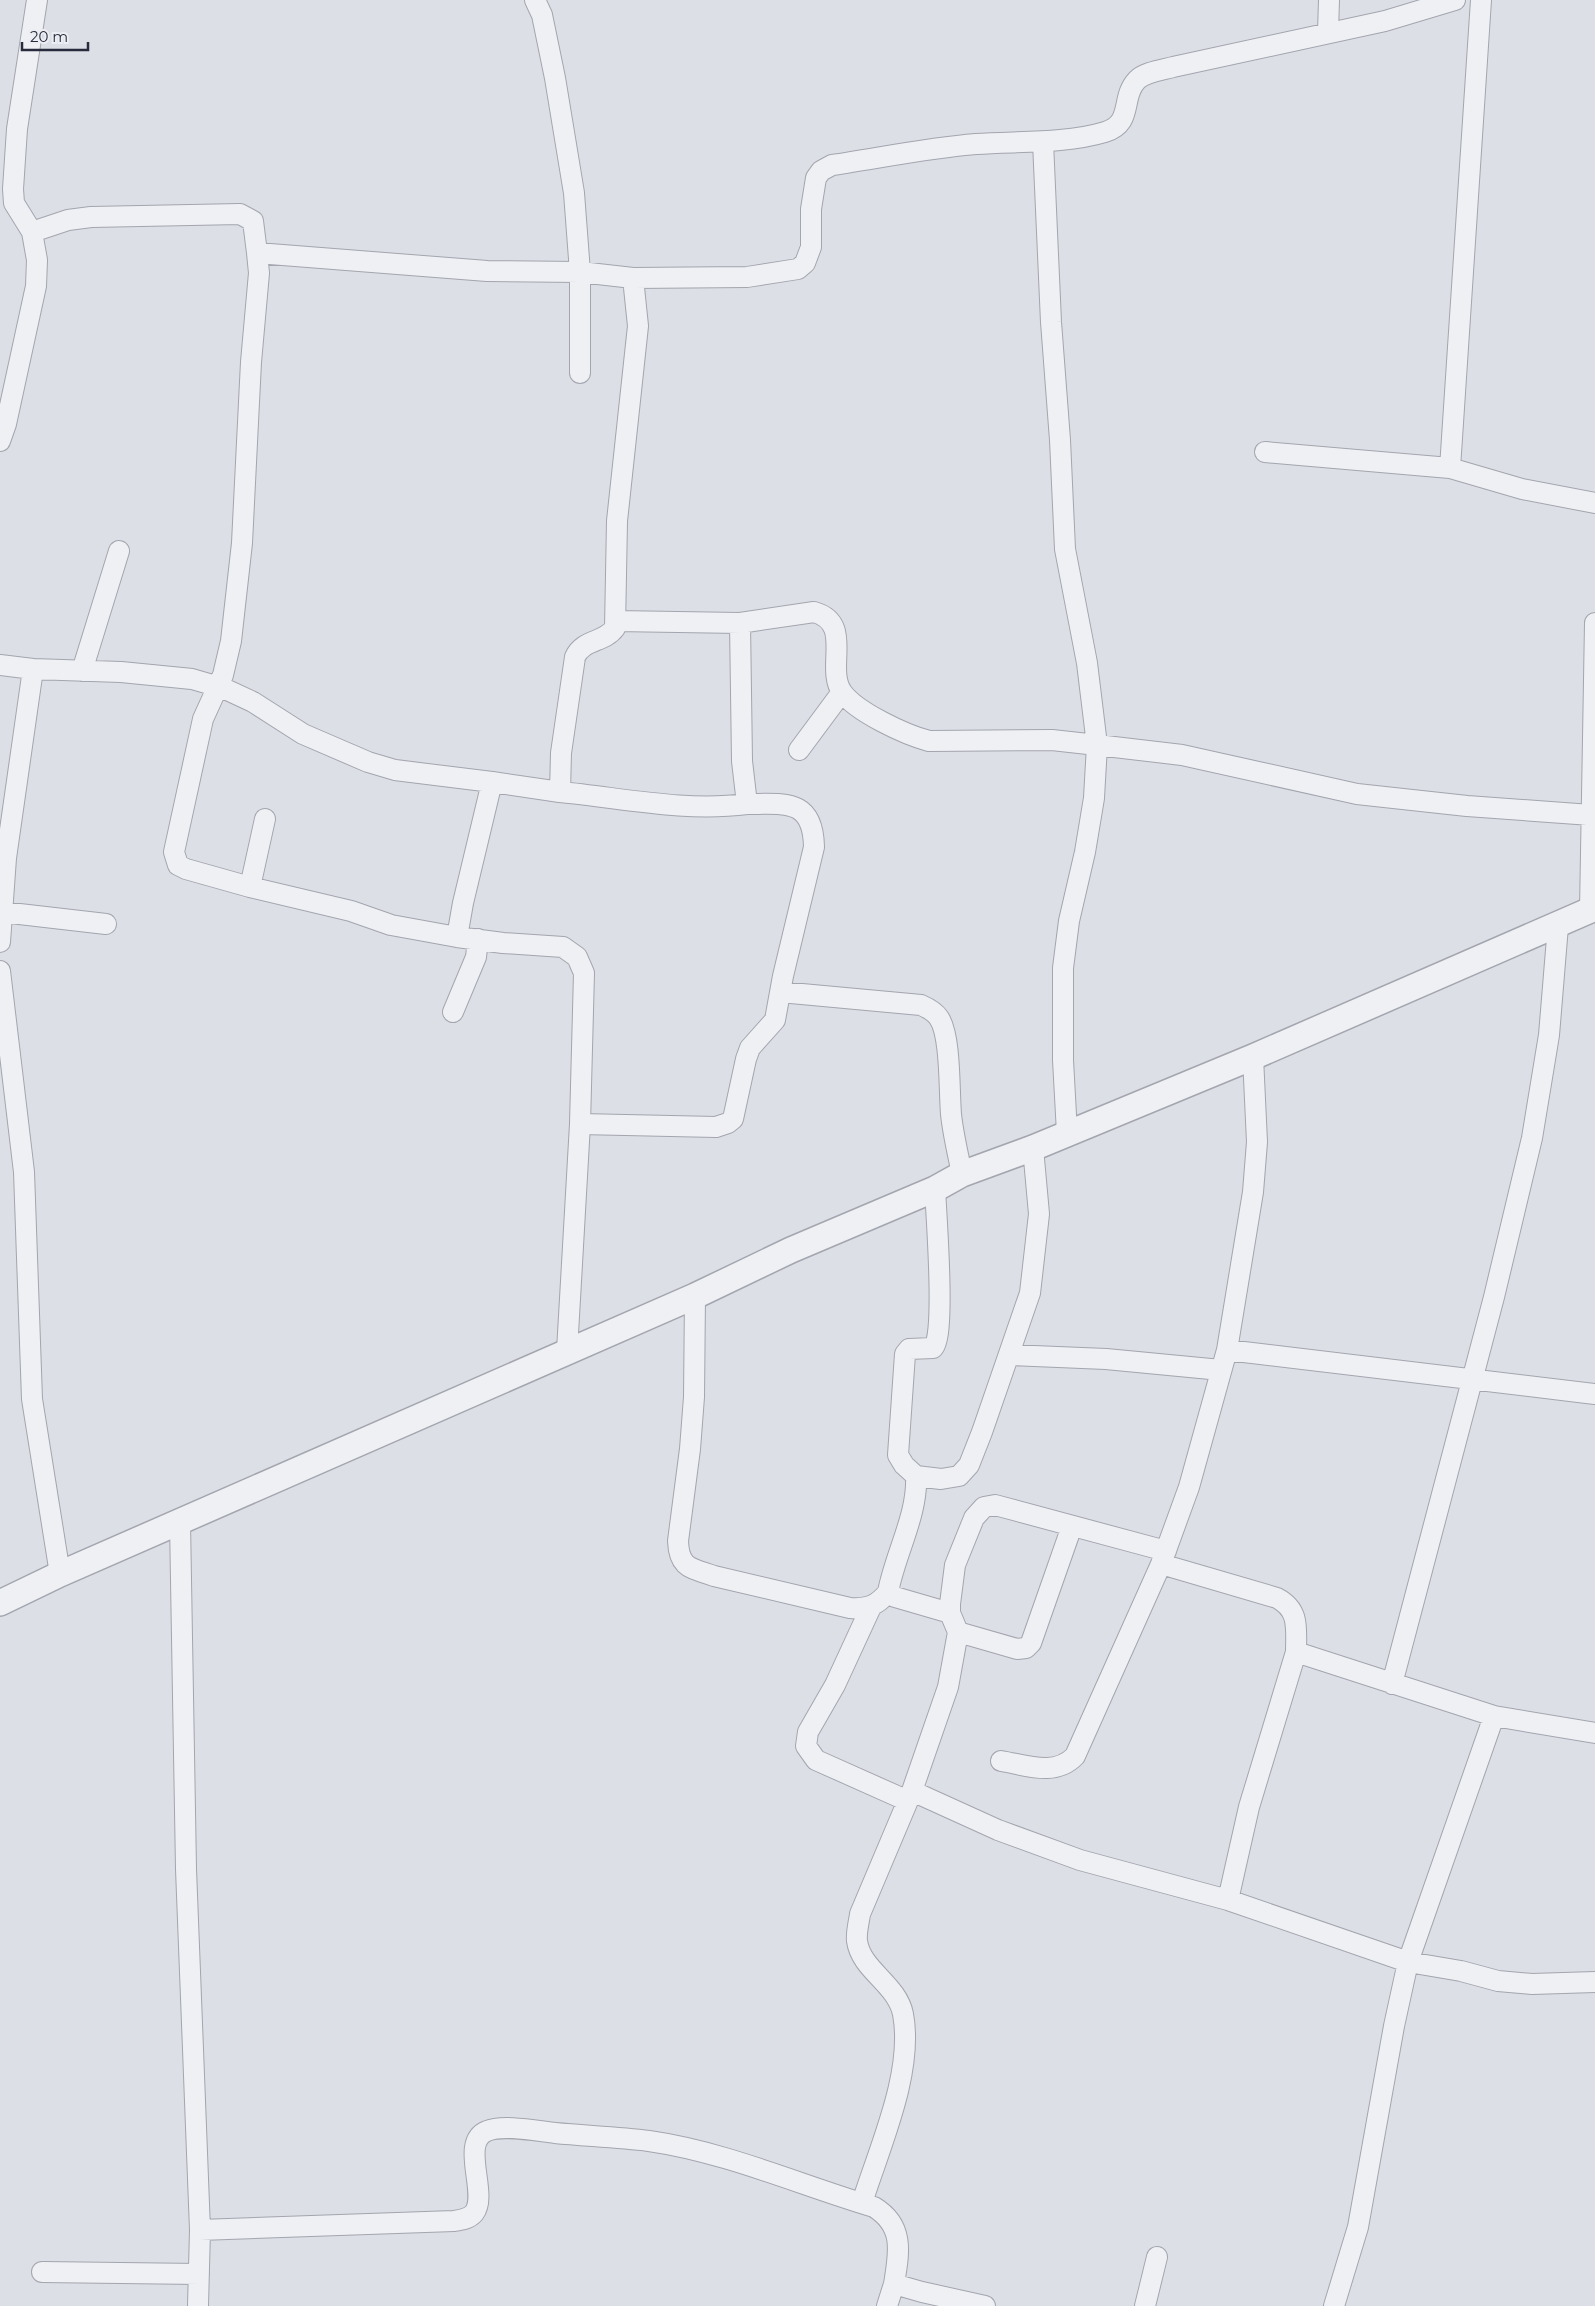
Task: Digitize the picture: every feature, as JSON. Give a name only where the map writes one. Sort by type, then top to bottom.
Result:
[{"type":"street","points":[[0,441],[6,424],[36,286],[38,260],[32,232],[14,203],[13,189],[17,129],[37,0]]},
{"type":"street","points":[[535,0],[542,15],[571,174],[580,272],[580,373]]},
{"type":"street","points":[[1328,32],[1330,0]]},
{"type":"street","points":[[258,252],[487,271],[580,272],[633,278],[747,277],[798,269],[805,263],[811,246],[811,209],[816,178],[821,170],[832,165],[975,144],[1043,142],[1104,132],[1116,127],[1124,118],[1127,99],[1138,80],[1145,76],[1328,32],[1385,21],[1455,0]]},
{"type":"street","points":[[1450,468],[1481,0]]},
{"type":"street","points":[[1043,142],[1051,322],[1060,440],[1065,549],[1087,663],[1097,745],[1094,798],[1085,852],[1069,920],[1063,968],[1063,1060],[1067,1133]]},
{"type":"street","points":[[32,232],[68,220],[91,217],[240,214],[253,221],[259,273],[251,362],[242,543],[228,658],[203,719],[174,852],[175,859],[178,866],[186,869],[250,887],[351,911],[391,924],[478,940],[563,947],[577,957],[584,973],[580,1124],[568,1351]]},
{"type":"street","points":[[560,792],[561,753],[575,657],[583,646],[610,635],[616,621],[617,521],[638,326],[633,278]]},
{"type":"street","points":[[1265,452],[1450,468],[1522,489],[1595,503]]},
{"type":"street","points":[[82,671],[119,551]]},
{"type":"street","points":[[616,621],[740,622],[814,612],[823,614],[834,627],[837,640],[837,673],[842,692],[878,719],[914,737],[929,741],[1052,740],[1097,745],[1182,755],[1357,794],[1466,806],[1591,815]]},
{"type":"street","points":[[740,622],[742,761],[747,804]]},
{"type":"street","points":[[0,1603],[60,1574],[695,1296],[791,1250],[935,1188],[962,1174],[1033,1148],[1253,1057],[1592,910],[1591,815],[1595,623]]},
{"type":"street","points":[[0,665],[33,669],[121,672],[192,679],[216,686],[253,702],[304,734],[368,762],[395,770],[685,807],[789,804],[798,808],[810,822],[814,834],[814,847],[775,1020],[750,1048],[734,1114],[728,1123],[716,1127],[580,1124]]},
{"type":"street","points":[[0,942],[6,858],[33,669]]},
{"type":"street","points":[[799,750],[842,692]]},
{"type":"street","points":[[457,936],[492,782]]},
{"type":"street","points":[[250,887],[265,819]]},
{"type":"street","points":[[2,912],[106,924]]},
{"type":"street","points":[[1392,1684],[1472,1379],[1532,1138],[1549,1035],[1558,926]]},
{"type":"street","points":[[453,1012],[476,958],[478,940]]},
{"type":"street","points":[[0,971],[24,1172],[32,1399],[60,1574]]},
{"type":"street","points":[[780,992],[921,1005],[936,1015],[940,1019],[945,1037],[951,1115],[962,1174]]},
{"type":"street","points":[[1001,1761],[1050,1768],[1068,1764],[1075,1756],[1164,1557],[1189,1487],[1227,1350],[1253,1192],[1257,1142],[1253,1057]]},
{"type":"street","points":[[935,1188],[940,1298],[938,1340],[933,1348],[909,1349],[905,1354],[898,1455],[904,1465],[916,1476],[941,1479],[959,1476],[965,1471],[982,1432],[1030,1293],[1036,1257],[1039,1214],[1033,1148]]},
{"type":"street","points":[[695,1296],[694,1397],[690,1449],[678,1541],[678,1550],[683,1563],[694,1570],[714,1576],[850,1608],[871,1607],[879,1603],[888,1592],[914,1500],[916,1476]]},
{"type":"street","points":[[1227,1350],[1595,1394]]},
{"type":"street","points":[[1010,1355],[1106,1359],[1222,1370]]},
{"type":"street","points":[[862,2203],[894,2101],[904,2042],[902,2014],[898,2001],[892,1989],[868,1963],[860,1950],[857,1940],[860,1914],[910,1796],[948,1688],[958,1632],[950,1613],[950,1593],[955,1565],[974,1518],[984,1507],[995,1505],[1072,1526],[1164,1557],[1277,1598],[1286,1603],[1295,1620],[1296,1652],[1249,1807],[1228,1900]]},
{"type":"street","points":[[180,1522],[186,1868],[200,2230],[198,2306]]},
{"type":"street","points":[[958,1632],[1017,1649],[1028,1646],[1031,1643],[1072,1526]]},
{"type":"street","points":[[888,1592],[895,1597],[950,1613]]},
{"type":"street","points":[[871,1607],[834,1685],[808,1732],[806,1746],[811,1756],[816,1760],[1080,1860],[1228,1900],[1408,1962],[1461,1971],[1498,1981],[1532,1984],[1595,1982]]},
{"type":"street","points":[[1296,1652],[1494,1716],[1595,1732]]},
{"type":"street","points":[[1334,2306],[1358,2227],[1394,2026],[1408,1962],[1494,1716]]},
{"type":"street","points":[[200,2230],[454,2222],[467,2218],[475,2212],[478,2200],[474,2158],[477,2143],[481,2135],[487,2131],[500,2129],[650,2141],[718,2157],[874,2207],[886,2214],[894,2226],[898,2240],[898,2258],[894,2284],[887,2306]]},
{"type":"street","points":[[1145,2306],[1157,2257]]},
{"type":"street","points":[[42,2272],[199,2274]]},
{"type":"street","points":[[894,2284],[985,2306]]}]
